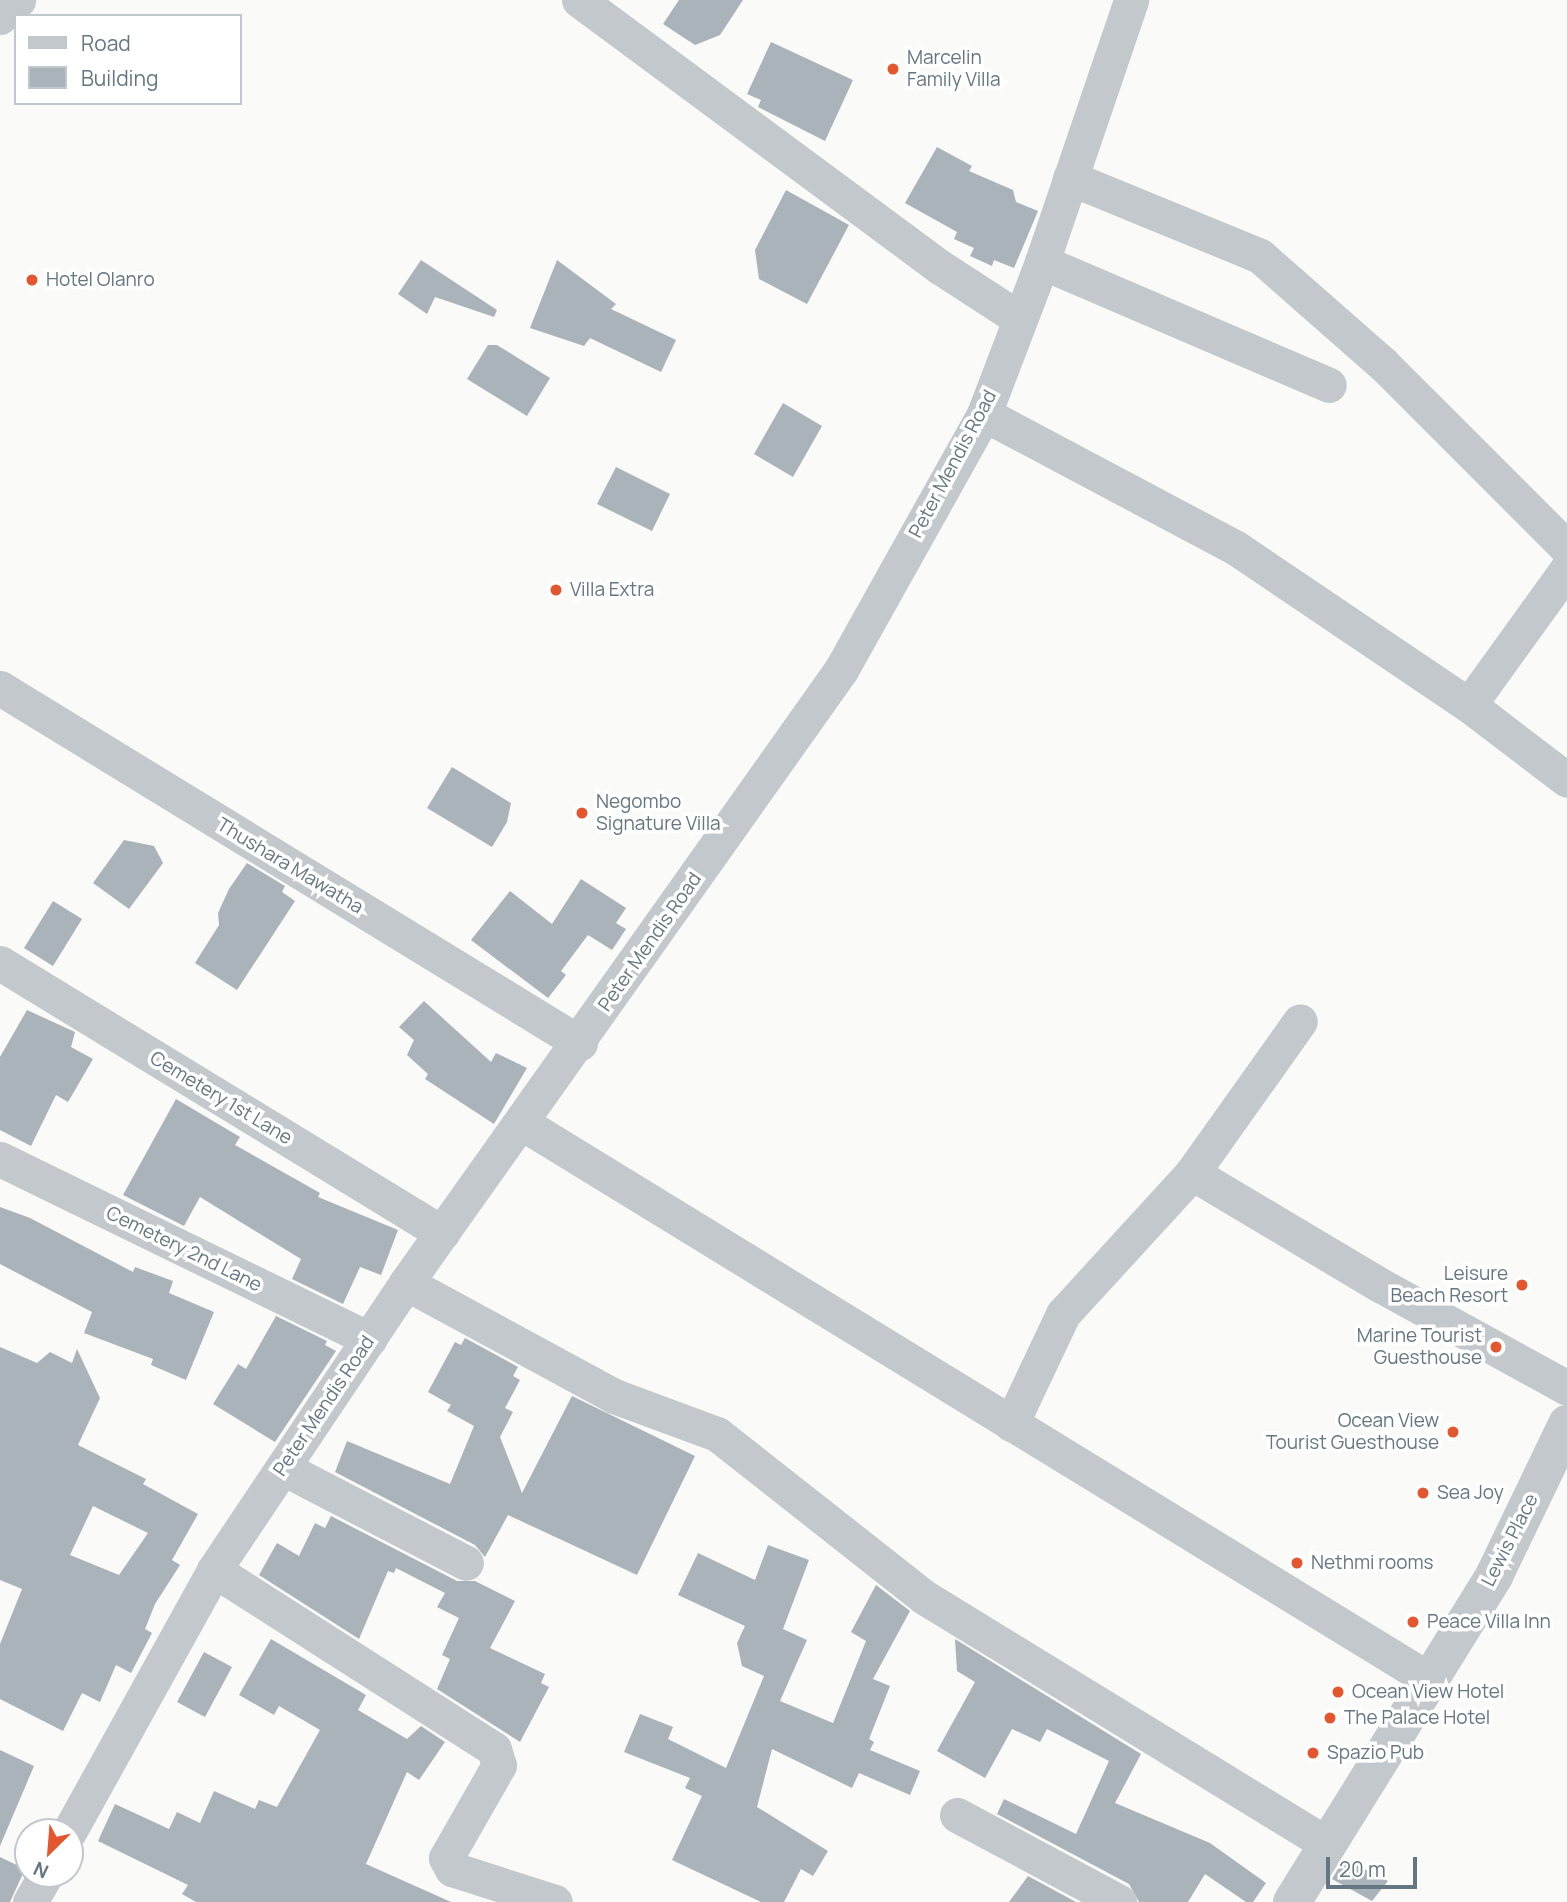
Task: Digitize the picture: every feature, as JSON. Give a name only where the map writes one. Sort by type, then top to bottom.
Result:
[{"type":"street","points":[[0,17],[19,0]]},
{"type":"street","points":[[579,0],[940,267],[1020,319]]},
{"type":"street","name":"Peter Mendis Road","points":[[77,1818],[214,1570],[406,1283],[580,1043],[841,670],[984,414],[1042,262],[1131,0]]},
{"type":"street","points":[[1070,178],[1260,257],[1382,364],[1567,548]]},
{"type":"street","points":[[1042,262],[1329,385]]},
{"type":"street","points":[[984,414],[1236,548],[1469,705],[1567,780]]},
{"type":"street","points":[[1469,705],[1567,569]]},
{"type":"street","name":"Thushara Mawatha","points":[[0,688],[580,1043]]},
{"type":"street","name":"Cemetery 1st Lane","points":[[0,962],[442,1233]]},
{"type":"street","points":[[1011,1424],[1063,1314],[1192,1173],[1300,1021]]},
{"type":"street","points":[[522,1123],[1432,1681]]},
{"type":"street","name":"Cemetery 2nd Lane","points":[[0,1159],[369,1339]]},
{"type":"street","points":[[1192,1173],[1380,1285],[1567,1388]]},
{"type":"street","points":[[406,1283],[614,1396],[717,1434],[924,1597],[1326,1844]]},
{"type":"street","name":"Lewis Place","points":[[1292,1902],[1326,1844],[1432,1681],[1494,1576],[1567,1424]]},
{"type":"street","points":[[283,1468],[466,1563]]},
{"type":"street","points":[[214,1570],[494,1749],[499,1765],[446,1858],[452,1870],[555,1902]]},
{"type":"street","points":[[957,1815],[1119,1902]]},
{"type":"building","points":[[679,0],[743,0],[720,35],[695,45],[663,24]]},
{"type":"building","points":[[771,42],[853,80],[825,141],[758,107],[761,100],[747,94]]},
{"type":"building","points":[[937,147],[972,166],[969,171],[1013,190],[1016,202],[1038,211],[1014,268],[994,260],[992,266],[970,256],[974,248],[954,239],[957,232],[905,203]]},
{"type":"building","points":[[786,190],[849,225],[807,304],[759,279],[755,250]]},
{"type":"building","points":[[421,260],[497,310],[494,317],[435,297],[427,314],[398,294]]},
{"type":"building","points":[[557,260],[616,304],[611,309],[676,340],[661,372],[590,338],[584,346],[530,328]]},
{"type":"building","points":[[488,345],[497,345],[550,378],[527,416],[467,379]]},
{"type":"building","points":[[783,403],[822,426],[793,477],[754,454]]},
{"type":"building","points":[[616,467],[670,494],[652,531],[597,504]]},
{"type":"building","points":[[452,767],[511,803],[507,822],[492,847],[427,808]]},
{"type":"building","points":[[124,840],[154,846],[163,863],[129,909],[93,883]]},
{"type":"building","points":[[247,863],[285,886],[282,892],[295,901],[237,990],[195,963],[219,925],[218,913],[229,889]]},
{"type":"building","points":[[581,879],[626,908],[616,923],[626,929],[612,950],[588,935],[561,971],[566,975],[548,998],[471,940],[510,891],[552,924]]},
{"type":"building","points":[[53,901],[82,919],[53,966],[24,948]]},
{"type":"building","points":[[424,1001],[491,1062],[496,1053],[527,1068],[494,1124],[425,1079],[428,1074],[407,1055],[414,1040],[399,1027]]},
{"type":"building","points":[[27,1010],[75,1032],[71,1047],[93,1059],[68,1102],[56,1095],[31,1146],[0,1130],[0,1057]]},
{"type":"building","points":[[176,1099],[240,1137],[235,1145],[320,1193],[318,1197],[398,1230],[381,1275],[360,1267],[343,1304],[292,1279],[301,1259],[200,1197],[184,1226],[123,1195]]},
{"type":"building","points":[[0,1207],[30,1218],[133,1272],[135,1267],[173,1281],[169,1293],[214,1312],[186,1380],[151,1365],[153,1359],[84,1333],[92,1312],[0,1264]]},
{"type":"building","points":[[276,1316],[327,1341],[325,1345],[336,1351],[275,1442],[213,1404],[238,1364],[246,1369]]},
{"type":"building","points":[[465,1338],[518,1367],[513,1376],[520,1380],[505,1408],[513,1412],[500,1437],[522,1493],[572,1396],[695,1456],[637,1575],[508,1515],[485,1557],[475,1545],[335,1472],[347,1441],[450,1484],[474,1426],[447,1411],[451,1405],[428,1392],[455,1342],[461,1345]]},
{"type":"building","points":[[0,1347],[37,1363],[50,1352],[72,1363],[77,1349],[100,1398],[78,1445],[146,1479],[143,1484],[198,1514],[172,1560],[180,1565],[155,1604],[145,1629],[152,1633],[131,1673],[116,1665],[100,1702],[82,1693],[63,1731],[0,1699],[0,1644],[22,1589],[0,1580]],"holes":[[[93,1506],[148,1533],[119,1575],[70,1555]]]},
{"type":"building","points":[[331,1516],[457,1581],[475,1581],[515,1601],[490,1648],[545,1674],[541,1683],[549,1687],[520,1742],[437,1689],[450,1659],[442,1655],[459,1618],[437,1607],[445,1593],[396,1568],[394,1573],[388,1571],[359,1639],[259,1575],[277,1543],[299,1556],[315,1523],[325,1528]]},
{"type":"building","points":[[768,1545],[809,1560],[783,1629],[807,1640],[780,1701],[833,1723],[866,1641],[851,1632],[876,1585],[910,1611],[873,1679],[890,1686],[869,1739],[874,1742],[870,1750],[920,1771],[910,1795],[859,1773],[852,1788],[772,1749],[757,1807],[828,1851],[813,1876],[801,1869],[784,1902],[761,1902],[672,1860],[702,1796],[685,1788],[690,1778],[624,1752],[640,1714],[673,1727],[668,1739],[726,1768],[764,1676],[742,1666],[737,1643],[745,1626],[678,1595],[698,1553],[755,1580]]},
{"type":"building","points":[[271,1639],[366,1695],[358,1710],[407,1739],[421,1726],[445,1742],[419,1780],[407,1772],[366,1864],[451,1902],[196,1902],[182,1894],[188,1885],[98,1841],[115,1804],[169,1829],[177,1812],[200,1823],[214,1791],[255,1809],[259,1800],[277,1807],[320,1730],[279,1706],[274,1715],[239,1695]]},
{"type":"building","points":[[955,1639],[1141,1754],[1115,1803],[1210,1843],[1266,1883],[1253,1902],[1246,1902],[1205,1874],[1188,1902],[1139,1902],[1129,1884],[997,1814],[1004,1799],[1076,1834],[1109,1761],[1047,1729],[1040,1742],[1012,1729],[985,1778],[937,1751],[975,1682],[957,1671]]},
{"type":"building","points":[[204,1652],[232,1667],[205,1717],[177,1702]]},
{"type":"building","points":[[0,1750],[34,1766],[0,1846]]},
{"type":"building","points":[[0,1857],[14,1864],[14,1888],[16,1888],[10,1902],[0,1902]]},
{"type":"building","points":[[1344,1859],[1388,1881],[1372,1901],[1332,1879]]},
{"type":"building","points":[[1028,1876],[1076,1902],[1009,1902]]},
{"type":"place","name":"Marcelin Family Villa","points":[[893,69]]},
{"type":"place","name":"Hotel Olanro","points":[[32,280]]},
{"type":"place","name":"Villa Extra","points":[[556,590]]},
{"type":"place","name":"Negombo Signature Villa","points":[[582,813]]},
{"type":"place","name":"Leisure Beach Resort","points":[[1522,1285]]},
{"type":"place","name":"Marine Tourist Guesthouse","points":[[1496,1347]]},
{"type":"place","name":"Ocean View Tourist Guesthouse","points":[[1453,1432]]},
{"type":"place","name":"Sea Joy","points":[[1423,1493]]},
{"type":"place","name":"Nethmi rooms","points":[[1297,1563]]},
{"type":"place","name":"Peace Villa Inn","points":[[1413,1622]]},
{"type":"place","name":"Ocean View Hotel","points":[[1338,1692]]},
{"type":"place","name":"The Palace Hotel","points":[[1330,1718]]},
{"type":"place","name":"Spazio Pub","points":[[1313,1753]]}]
